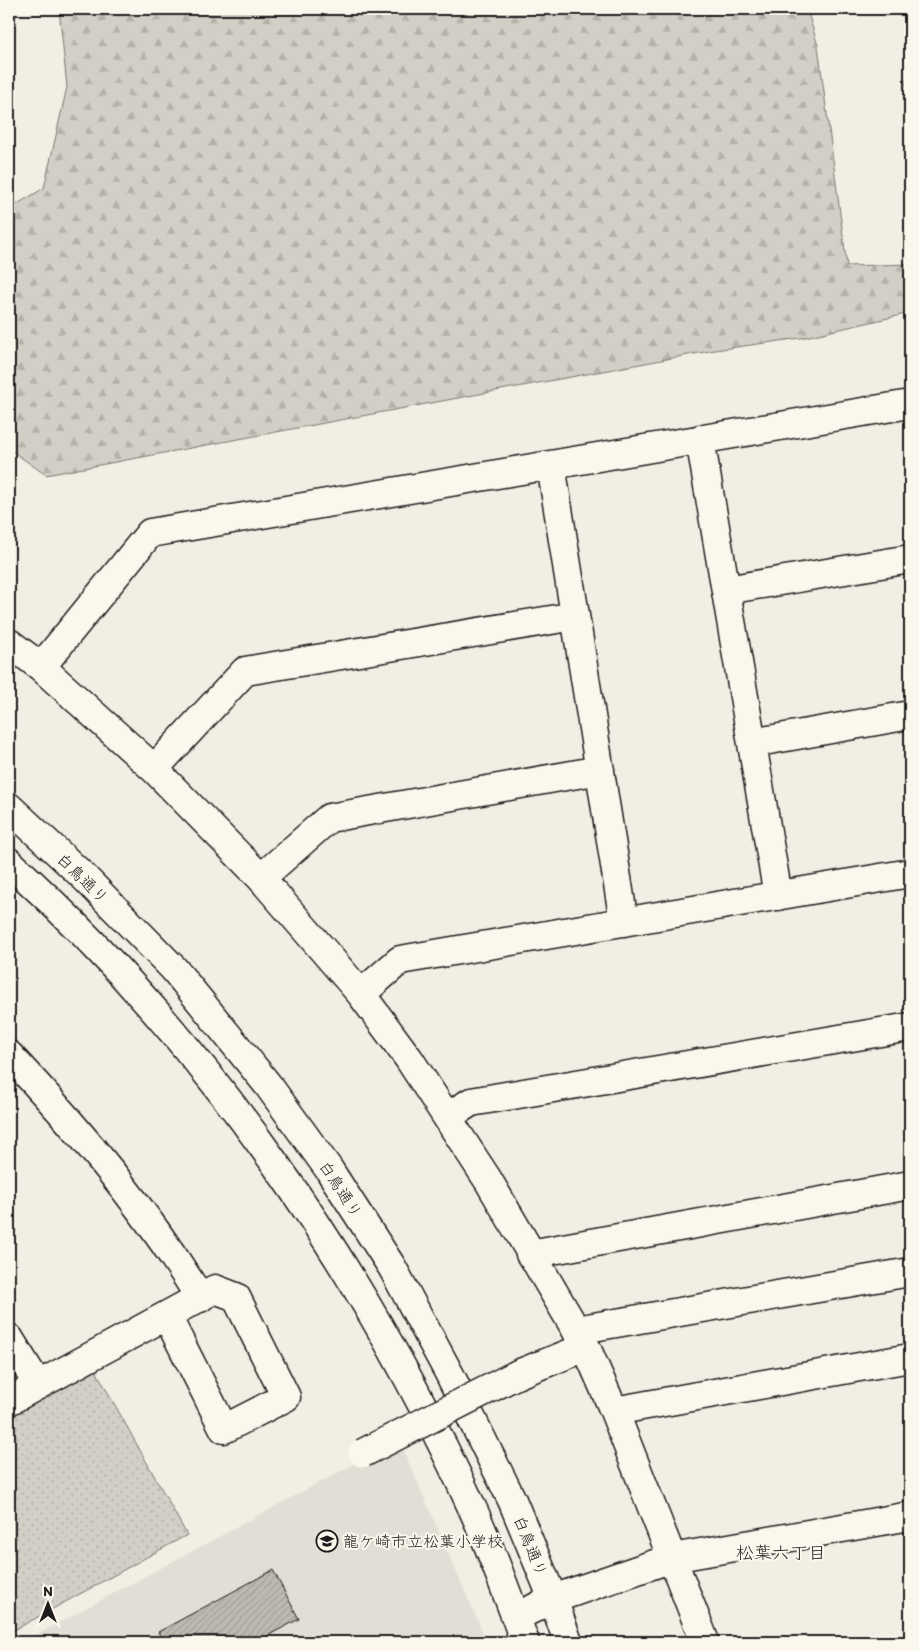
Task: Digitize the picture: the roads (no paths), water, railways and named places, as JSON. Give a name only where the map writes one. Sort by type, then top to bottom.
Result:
[{"type":"street","points":[[41,667],[150,533],[910,404]]},
{"type":"street","points":[[700,439],[778,896]]},
{"type":"street","points":[[550,464],[624,922]]},
{"type":"street","points":[[726,590],[910,559]]},
{"type":"street","points":[[154,769],[245,671],[575,616]]},
{"type":"street","points":[[9,643],[41,667],[154,769],[261,878],[361,994],[447,1117],[581,1338],[614,1411],[705,1642]]},
{"type":"street","points":[[752,743],[910,715]]},
{"type":"street","points":[[261,878],[328,818],[600,770]]},
{"type":"street","name":"白鳥通り","points":[[9,807],[84,877],[174,969],[268,1084],[328,1168],[392,1267],[450,1375],[512,1500],[553,1599],[568,1642]]},
{"type":"street","points":[[9,862],[53,902],[140,994],[232,1102],[296,1192],[358,1288],[416,1393],[476,1515],[525,1642]]},
{"type":"street","points":[[361,994],[400,960],[910,874]]},
{"type":"street","points":[[447,1117],[471,1102],[910,1028]]},
{"type":"street","points":[[9,1055],[92,1146],[173,1254],[200,1298]]},
{"type":"street","points":[[530,1254],[910,1186]]},
{"type":"street","points":[[363,1453],[518,1374],[581,1338],[910,1272]]},
{"type":"street","points":[[9,1400],[216,1290],[236,1297],[286,1397],[224,1428],[168,1316]]},
{"type":"street","points":[[9,1338],[38,1385]]},
{"type":"street","points":[[614,1411],[910,1358]]},
{"type":"street","points":[[516,1617],[553,1599],[672,1558],[910,1516]]},
{"type":"place","name":"龍ケ崎市立松葉小学校","points":[[327,1541]]},
{"type":"district","name":"松葉六丁目","points":[[781,1553]]}]
